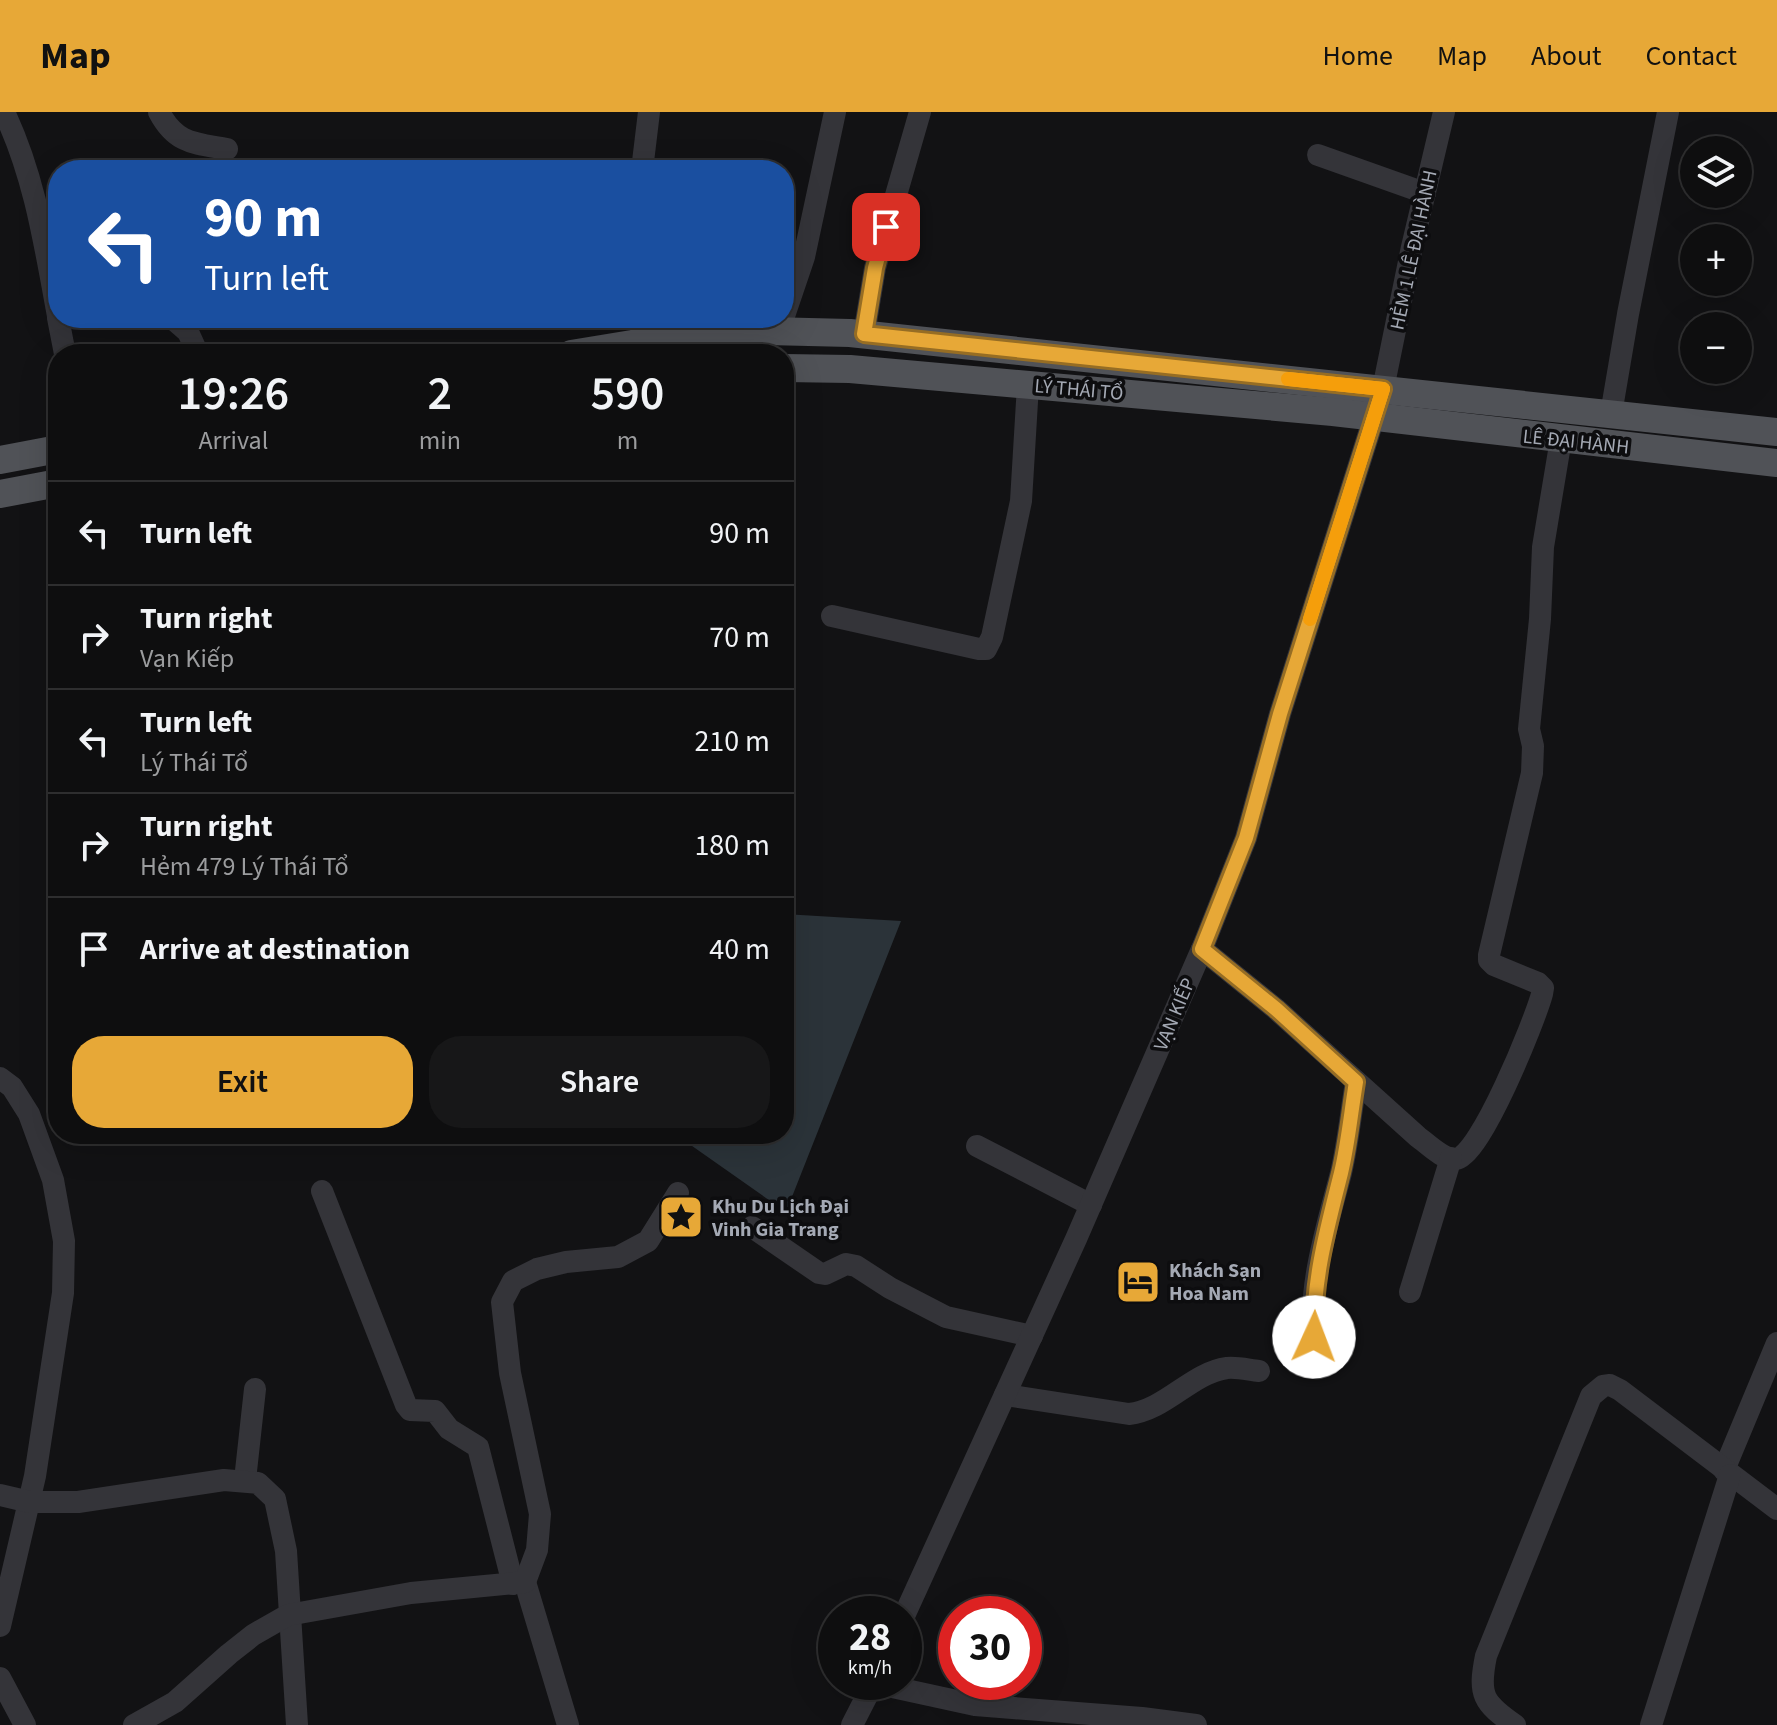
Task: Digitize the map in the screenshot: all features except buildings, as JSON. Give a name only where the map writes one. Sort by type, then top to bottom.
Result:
[{"type":"main road","name":"LÝ THÁI TỔ","points":[[794,324],[864,334],[1383,389]]},
{"type":"main road","name":"LÝ THÁI TỔ","points":[[600,344],[641,330],[676,328]]},
{"type":"main road","name":"LÝ THÁI TỔ","points":[[794,368],[850,369],[1374,418]]},
{"type":"main road","name":"LÊ ĐẠI HÀNH","points":[[1383,389],[1777,432]]},
{"type":"main road","name":"LÊ ĐẠI HÀNH","points":[[1374,418],[1777,463]]},
{"type":"main road","points":[[0,460],[48,451]]},
{"type":"main road","points":[[0,494],[48,485]]},
{"type":"street","points":[[4,112],[30,178],[48,261]]},
{"type":"street","points":[[159,112],[177,137],[185,142],[227,149]]},
{"type":"street","points":[[643,160],[649,112]]},
{"type":"street","points":[[794,287],[804,257],[835,112]]},
{"type":"street","points":[[864,334],[875,268],[920,112]]},
{"type":"street","name":"HẺM 1 LÊ ĐẠI HÀNH","points":[[1383,389],[1444,112]]},
{"type":"street","points":[[1611,414],[1668,112]]},
{"type":"street","points":[[1318,155],[1425,193]]},
{"type":"street","points":[[832,616],[986,649],[992,637],[1018,522],[1028,385]]},
{"type":"street","name":"VẠN KIẾP","points":[[913,1596],[1091,1205],[1202,949],[1246,838],[1280,714],[1383,389]]},
{"type":"street","points":[[1202,949],[1276,1009],[1418,1137],[1451,1158],[1466,1155],[1488,1123],[1543,988],[1538,983],[1494,965],[1489,955],[1532,773],[1533,746],[1529,729],[1540,619],[1543,547],[1561,439]]},
{"type":"street","points":[[0,1078],[12,1087],[29,1114],[53,1180],[64,1241],[63,1293],[30,1502],[0,1626]]},
{"type":"street","points":[[1319,1347],[1314,1337],[1318,1268],[1344,1160],[1356,1082]]},
{"type":"street","points":[[977,1146],[1091,1205]]},
{"type":"street","points":[[1410,1292],[1451,1158]]},
{"type":"street","points":[[322,1191],[406,1405],[410,1410],[435,1411],[449,1429],[478,1447],[519,1583],[568,1725]]},
{"type":"street","points":[[519,1583],[537,1550],[540,1514],[510,1373],[502,1302],[513,1281],[537,1269],[566,1262],[618,1257],[648,1241],[678,1193]]},
{"type":"street","points":[[752,1227],[819,1273],[825,1274],[846,1264],[856,1266],[946,1317],[1032,1336]]},
{"type":"street","points":[[1651,1725],[1727,1473],[1777,1343]]},
{"type":"street","points":[[1005,1395],[1129,1414],[1148,1410],[1213,1372],[1228,1368],[1259,1371]]},
{"type":"street","points":[[1515,1725],[1490,1707],[1486,1700],[1481,1686],[1486,1656],[1591,1396],[1603,1386],[1610,1385],[1620,1390],[1777,1509]]},
{"type":"street","points":[[245,1480],[255,1389]]},
{"type":"street","points":[[0,1495],[30,1502],[90,1501],[224,1480],[258,1483],[269,1492],[278,1509],[286,1551],[297,1725]]},
{"type":"street","points":[[134,1725],[175,1702],[253,1635],[288,1615],[411,1593],[519,1583]]},
{"type":"street","points":[[0,1678],[25,1725]]},
{"type":"street","points":[[922,1693],[975,1705],[1196,1725]]},
{"type":"street","points":[[852,1725],[865,1700]]},
{"type":"shaded area","points":[[794,915],[901,921],[786,1212],[689,1144],[794,1144]]},
{"type":"slow traffic","points":[[1288,379],[1383,389],[1310,619]]},
{"type":"place","name":"Khu Du Lịch Đại Vinh Gia Trang","points":[[681,1217]]},
{"type":"place","name":"Khách Sạn Hoa Nam","points":[[1138,1282]]},
{"type":"route","points":[[886,227],[875,268],[864,334],[1383,389],[1280,714],[1246,838],[1202,949],[1276,1009],[1356,1082],[1344,1160],[1318,1268],[1314,1337]]}]
